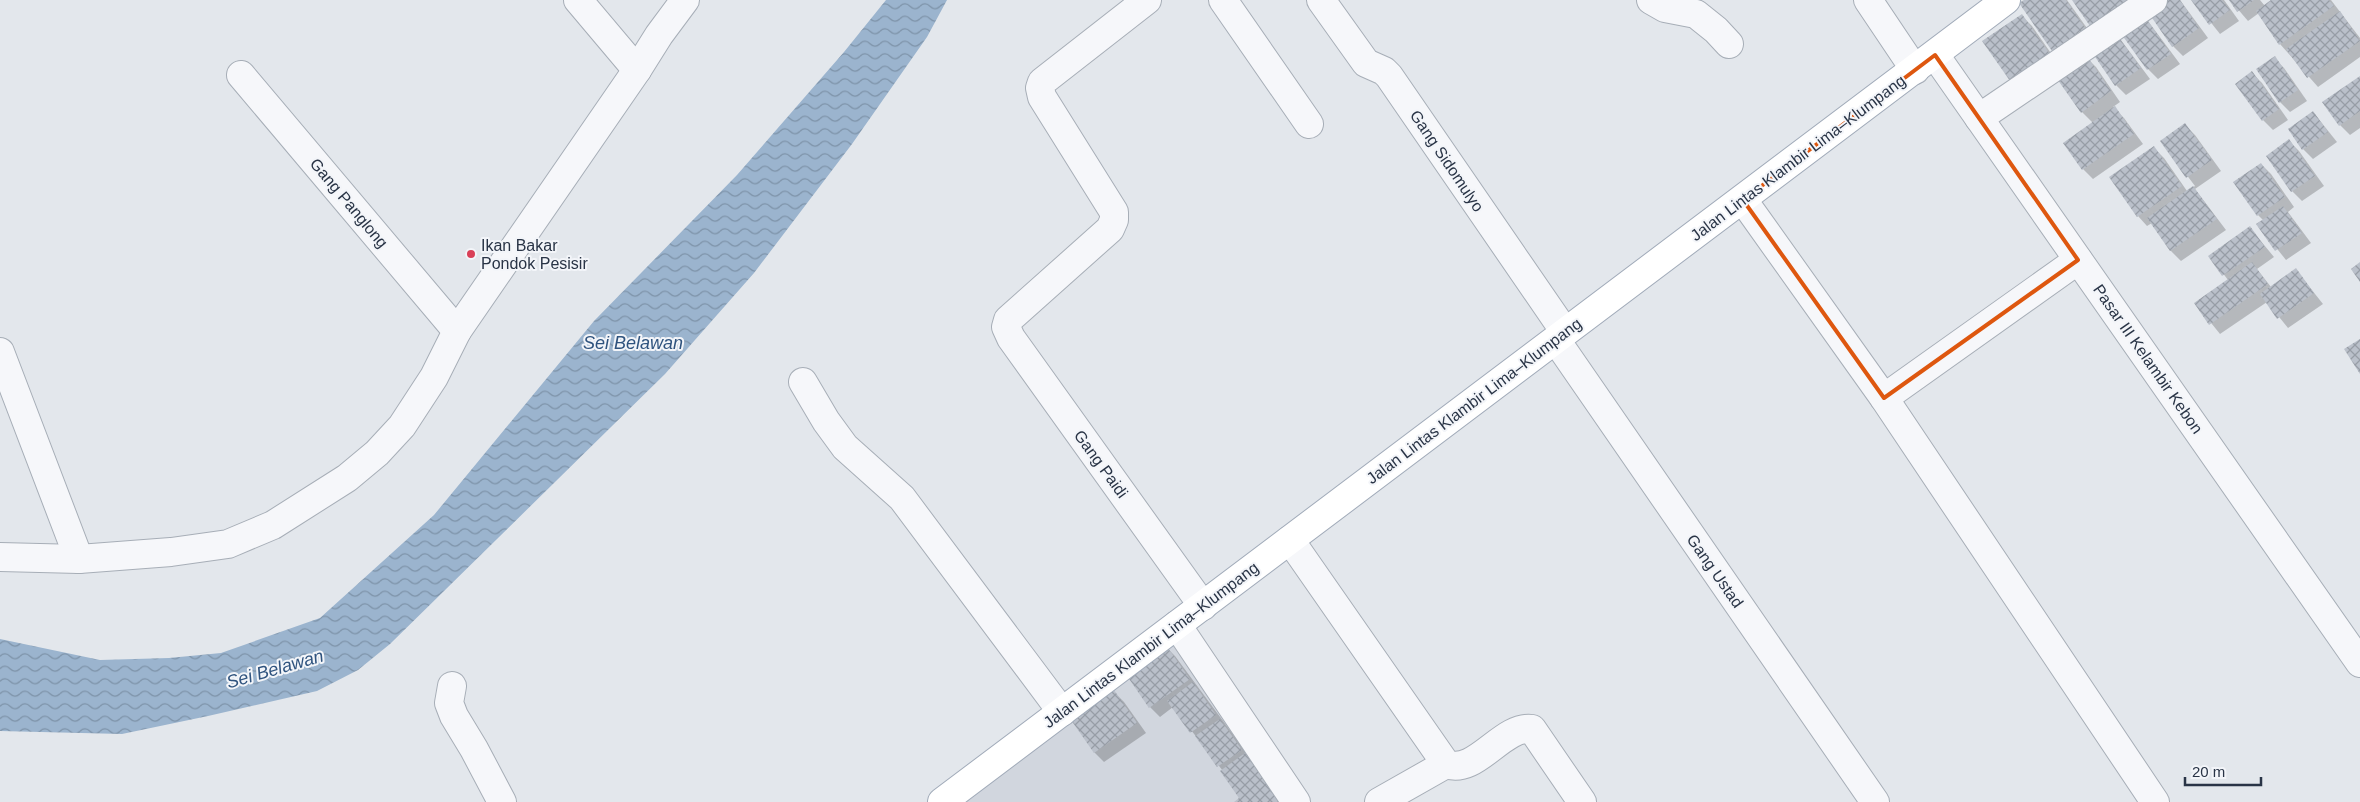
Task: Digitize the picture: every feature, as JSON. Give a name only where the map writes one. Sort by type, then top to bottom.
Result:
[{"type":"main road","name":"Jalan Lintas Klambir Lima–Klumpang","points":[[942,802],[2006,0]]},
{"type":"street","points":[[578,0],[637,70]]},
{"type":"street","points":[[0,557],[79,559],[171,552],[228,544],[273,525],[347,478],[377,453],[402,426],[434,378],[457,332],[659,35],[685,0]]},
{"type":"street","name":"Gang Paidi","points":[[1147,0],[1042,82],[1040,88],[1042,97],[1114,212],[1114,220],[1110,230],[1008,320],[1006,327],[1011,338],[1203,606]]},
{"type":"street","points":[[1223,0],[1309,124]]},
{"type":"street","name":"Gang Sidomulyo","points":[[1321,0],[1366,63],[1384,71],[1389,76],[1560,336]]},
{"type":"street","points":[[1651,0],[1665,8],[1696,14],[1716,30],[1729,44]]},
{"type":"street","points":[[1868,0],[1925,62]]},
{"type":"street","points":[[1979,118],[2152,0]]},
{"type":"street","name":"Pasar III Kelambir Kebon","points":[[1925,62],[1979,118],[2360,663]]},
{"type":"street","name":"Gang Panglong","points":[[241,75],[457,332]]},
{"type":"street","points":[[1743,200],[1884,398],[2155,802]]},
{"type":"street","points":[[1884,398],[2078,260]]},
{"type":"street","name":"Gang Ustad","points":[[1560,336],[1875,802]]},
{"type":"street","points":[[0,352],[79,559]]},
{"type":"street","points":[[803,382],[826,421],[845,447],[902,498],[1062,712]]},
{"type":"street","points":[[1290,540],[1446,764],[1451,766],[1468,763],[1518,730],[1532,729],[1582,802]]},
{"type":"street","points":[[1178,625],[1296,802]]},
{"type":"street","points":[[452,686],[449,703],[454,716],[502,802]]},
{"type":"street","points":[[1379,802],[1446,764]]},
{"type":"highlighted area","points":[[1935,55],[2078,260],[1884,398],[1743,200]]},
{"type":"shaded area","points":[[1173,633],[1290,802],[949,802]]},
{"type":"water","name":"Sei Belawan","points":[[886,0],[947,0],[927,37],[852,144],[754,273],[665,374],[390,644],[358,670],[317,691],[208,716],[122,734],[0,731],[0,639],[100,660],[169,658],[221,653],[320,618],[434,515],[594,321],[737,175],[844,52]]},
{"type":"building","points":[[2024,0],[2066,0],[2085,28],[2052,51],[2019,3]]},
{"type":"building","points":[[2072,0],[2134,0],[2092,29]]},
{"type":"building","points":[[2166,0],[2180,0],[2199,28],[2172,47],[2148,12]]},
{"type":"building","points":[[2191,0],[2222,0],[2230,10],[2209,25]]},
{"type":"building","points":[[2229,0],[2254,0],[2237,12]]},
{"type":"building","points":[[2271,0],[2329,0],[2334,6],[2279,45],[2256,11]]},
{"type":"building","points":[[2141,11],[2171,54],[2147,70],[2117,28]]},
{"type":"building","points":[[2340,11],[2360,41],[2307,78],[2286,49]]},
{"type":"building","points":[[2022,14],[2054,60],[2015,88],[1982,41]]},
{"type":"building","points":[[2114,31],[2141,68],[2115,86],[2089,48]]},
{"type":"building","points":[[2086,55],[2111,91],[2081,113],[2055,76]]},
{"type":"building","points":[[2275,56],[2298,90],[2279,103],[2256,69]]},
{"type":"building","points":[[2252,71],[2279,109],[2262,121],[2235,84]]},
{"type":"building","points":[[2360,76],[2360,111],[2339,126],[2322,102]]},
{"type":"building","points":[[2115,106],[2134,134],[2082,170],[2063,143]]},
{"type":"building","points":[[2313,111],[2328,132],[2302,150],[2288,129]]},
{"type":"building","points":[[2185,123],[2212,160],[2186,178],[2160,141]]},
{"type":"building","points":[[2289,139],[2315,176],[2291,192],[2266,156]]},
{"type":"building","points":[[2154,146],[2182,186],[2137,217],[2109,177]]},
{"type":"building","points":[[2261,163],[2285,197],[2257,216],[2233,182]]},
{"type":"building","points":[[2193,186],[2217,219],[2170,251],[2147,218]]},
{"type":"building","points":[[2283,206],[2302,233],[2275,251],[2256,224]]},
{"type":"building","points":[[2250,226],[2265,247],[2222,276],[2208,256]]},
{"type":"building","points":[[2252,262],[2268,284],[2209,325],[2194,303]]},
{"type":"building","points":[[2360,262],[2360,282],[2351,269]]},
{"type":"building","points":[[2296,268],[2314,293],[2277,319],[2260,294]]},
{"type":"building","points":[[2360,339],[2360,374],[2344,349]]},
{"type":"building","points":[[1165,644],[1190,679],[1149,708],[1125,673]]},
{"type":"building","points":[[1193,682],[1216,715],[1190,733],[1167,701]]},
{"type":"building","points":[[1114,690],[1137,723],[1094,753],[1071,720]]},
{"type":"building","points":[[1220,719],[1242,750],[1217,767],[1195,736]]},
{"type":"building","points":[[1245,753],[1280,802],[1234,802],[1239,798],[1220,771]]},
{"type":"place","name":"Ikan Bakar Pondok Pesisir","points":[[471,254]]}]
